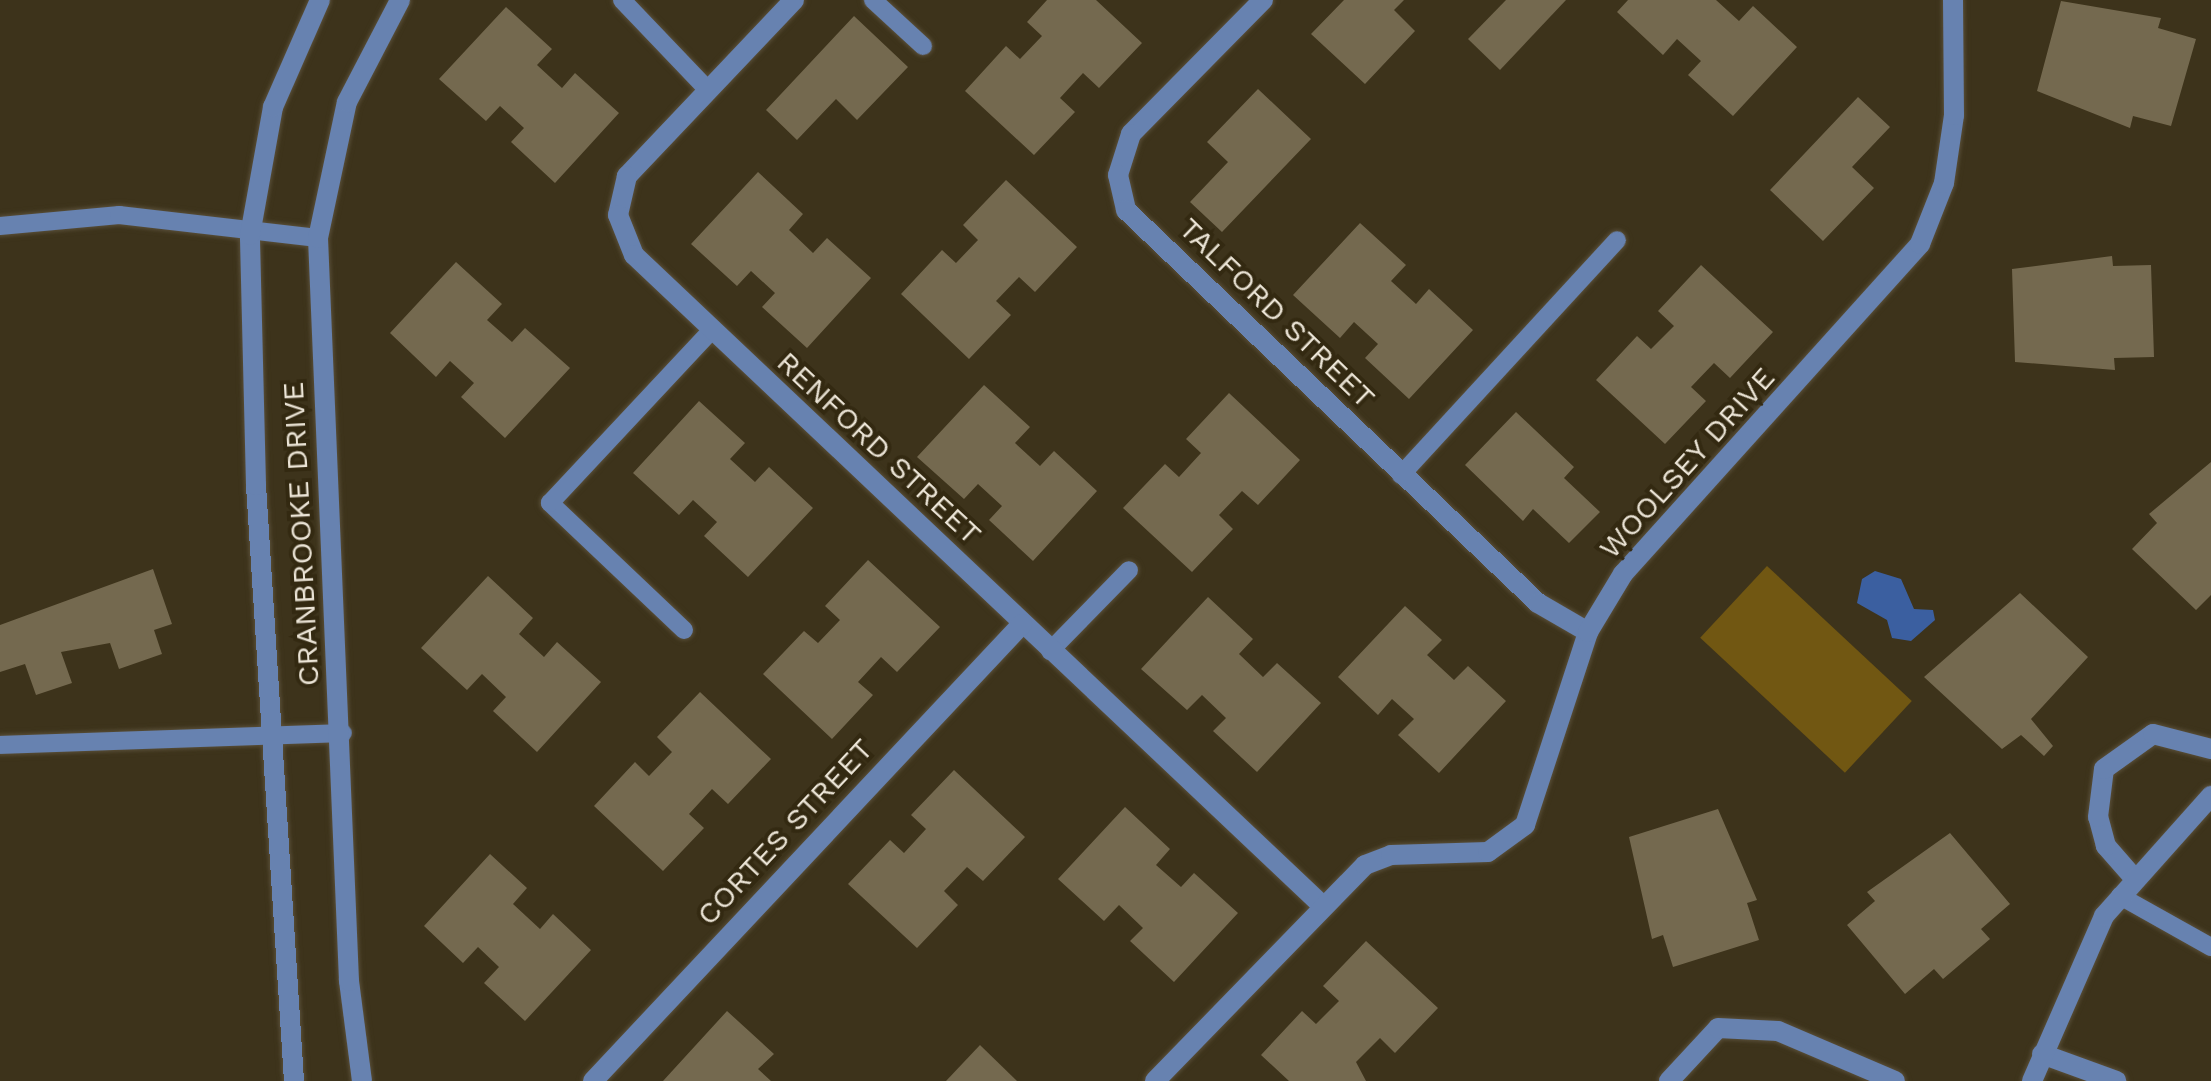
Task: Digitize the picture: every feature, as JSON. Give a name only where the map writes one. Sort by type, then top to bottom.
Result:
[{"type":"street","name":"CRANBROOKE DRIVE","points":[[294,1081],[272,732],[250,235],[273,107],[320,0]]},
{"type":"street","name":"CRANBROOKE DRIVE","points":[[362,1081],[349,981],[343,732],[318,238],[347,102],[400,0]]},
{"type":"street","name":"RENFORD STREET","points":[[794,0],[627,176],[618,215],[652,277],[1323,906]]},
{"type":"street","name":"TALFORD STREET","points":[[1263,0],[1132,134],[1118,175],[1126,210],[1538,603],[1588,632]]},
{"type":"street","name":"WOOLSEY DRIVE","points":[[1155,1081],[1366,865],[1391,855],[1466,856],[1509,842],[1538,799],[1588,632],[1665,524],[1920,244],[1944,183],[1954,114],[1953,0]]},
{"type":"street","name":"CORTES STREET","points":[[593,1081],[1022,624]]},
{"type":"street","points":[[2134,878],[2106,846],[2098,818],[2104,769],[2153,734],[2211,749]]},
{"type":"street","points":[[2032,1081],[2120,896],[2211,796]]},
{"type":"street","points":[[1669,1081],[1718,1028],[1778,1031],[1895,1081]]},
{"type":"street","points":[[2042,1054],[2116,1081]]},
{"type":"lane","points":[[622,0],[706,90]]},
{"type":"lane","points":[[872,0],[923,46]]},
{"type":"lane","points":[[0,226],[119,215],[250,235],[318,238]]},
{"type":"lane","points":[[1401,475],[1616,240]]},
{"type":"lane","points":[[684,630],[550,504],[712,330]]},
{"type":"lane","points":[[1050,651],[1129,570]]},
{"type":"lane","points":[[0,746],[343,732]]},
{"type":"lane","points":[[2120,896],[2211,947]]},
{"type":"shaded area","points":[[1767,566],[1912,701],[1845,773],[1700,638]]},
{"type":"water","points":[[1875,571],[1901,579],[1914,609],[1933,610],[1935,620],[1911,641],[1892,638],[1887,620],[1857,603],[1862,579]]},
{"type":"building","points":[[1047,0],[1096,0],[1142,43],[1099,88],[1083,73],[1060,98],[1075,112],[1034,155],[965,91],[1006,46],[1020,59],[1042,36],[1027,22]]},
{"type":"building","points":[[1344,0],[1404,0],[1394,10],[1415,31],[1365,84],[1311,34]]},
{"type":"building","points":[[1506,0],[1566,0],[1500,70],[1468,39]]},
{"type":"building","points":[[1628,0],[1716,0],[1739,21],[1753,6],[1797,47],[1733,116],[1688,75],[1701,61],[1677,39],[1663,55],[1617,12]]},
{"type":"building","points":[[2061,1],[2161,18],[2158,28],[2196,39],[2171,126],[2133,116],[2130,128],[2037,91]]},
{"type":"building","points":[[506,7],[552,49],[537,65],[562,88],[575,73],[619,113],[555,183],[511,142],[524,128],[500,106],[486,121],[439,79]]},
{"type":"building","points":[[854,16],[908,67],[857,120],[836,99],[797,140],[766,110]]},
{"type":"building","points":[[1258,89],[1311,139],[1222,232],[1190,202],[1228,162],[1207,142]]},
{"type":"building","points":[[1858,97],[1890,127],[1852,167],[1874,188],[1823,241],[1770,190]]},
{"type":"building","points":[[758,172],[803,214],[789,230],[813,253],[827,238],[871,278],[807,348],[762,307],[775,293],[751,271],[737,286],[691,244]]},
{"type":"building","points":[[1006,180],[1077,247],[1035,292],[1019,277],[996,301],[1011,315],[969,359],[901,294],[942,250],[956,263],[978,240],[963,225]]},
{"type":"building","points":[[1360,223],[1406,265],[1391,281],[1416,304],[1429,289],[1473,330],[1409,399],[1365,358],[1378,344],[1354,322],[1340,338],[1293,295]]},
{"type":"building","points":[[2112,256],[2113,266],[2151,265],[2154,357],[2114,358],[2115,370],[2015,362],[2012,269]]},
{"type":"building","points":[[456,262],[502,304],[487,320],[512,342],[525,328],[570,368],[505,438],[461,397],[474,383],[450,361],[436,377],[390,333]]},
{"type":"building","points":[[1701,265],[1773,332],[1730,378],[1714,363],[1691,387],[1706,401],[1665,444],[1596,380],[1637,336],[1651,349],[1674,326],[1658,311]]},
{"type":"building","points":[[984,385],[1030,427],[1015,443],[1040,466],[1054,451],[1097,491],[1033,561],[989,520],[1002,506],[978,484],[964,499],[917,457]]},
{"type":"building","points":[[1229,393],[1300,460],[1258,505],[1242,491],[1219,515],[1233,529],[1192,572],[1123,508],[1165,464],[1179,477],[1201,453],[1186,439]]},
{"type":"building","points":[[699,401],[745,443],[730,459],[755,482],[769,467],[813,508],[748,577],[704,536],[717,522],[693,500],[679,515],[633,473]]},
{"type":"building","points":[[1516,412],[1574,467],[1564,478],[1600,512],[1569,543],[1533,509],[1523,521],[1465,465]]},
{"type":"building","points":[[2211,462],[2211,595],[2196,610],[2132,549],[2157,523],[2149,514]]},
{"type":"building","points":[[868,560],[940,627],[897,672],[881,657],[858,682],[873,695],[832,739],[763,674],[804,631],[818,643],[840,620],[825,606]]},
{"type":"building","points":[[153,569],[172,624],[154,630],[162,654],[119,669],[110,643],[61,652],[72,683],[36,695],[25,664],[0,672],[0,625]]},
{"type":"building","points":[[488,576],[533,618],[519,634],[544,657],[557,642],[601,682],[537,752],[493,711],[506,697],[482,674],[467,690],[421,648]]},
{"type":"building","points":[[2020,593],[2088,657],[2031,719],[2053,746],[2044,756],[2021,735],[2002,749],[1924,677]]},
{"type":"building","points":[[1208,597],[1253,639],[1239,654],[1263,677],[1277,663],[1321,703],[1257,772],[1213,731],[1226,718],[1202,695],[1187,710],[1141,669]]},
{"type":"building","points":[[1405,606],[1442,640],[1427,655],[1454,680],[1468,666],[1506,701],[1439,773],[1398,735],[1414,719],[1392,699],[1378,715],[1338,677]]},
{"type":"building","points":[[700,692],[771,759],[728,804],[712,789],[689,814],[704,828],[663,871],[594,806],[635,762],[649,776],[672,752],[657,737]]},
{"type":"building","points":[[954,770],[1025,837],[983,881],[967,867],[944,891],[958,905],[917,948],[848,884],[890,840],[904,853],[926,829],[911,815]]},
{"type":"building","points":[[1125,807],[1170,849],[1156,865],[1181,887],[1194,873],[1238,913],[1174,982],[1130,941],[1143,928],[1119,905],[1104,921],[1058,879]]},
{"type":"building","points":[[1718,809],[1757,900],[1747,903],[1759,940],[1673,967],[1663,935],[1652,939],[1629,837]]},
{"type":"building","points":[[1950,833],[2010,904],[1981,929],[1990,939],[1943,979],[1934,969],[1905,994],[1847,925],[1875,901],[1867,892]]},
{"type":"building","points":[[490,854],[527,888],[513,904],[540,929],[553,914],[591,950],[525,1021],[484,983],[499,967],[478,947],[463,963],[424,926]]},
{"type":"building","points":[[1366,941],[1438,1008],[1395,1053],[1380,1038],[1356,1062],[1366,1081],[1289,1081],[1261,1055],[1302,1011],[1316,1024],[1339,1001],[1323,986]]},
{"type":"building","points":[[727,1011],[774,1054],[758,1069],[771,1081],[663,1081]]},
{"type":"building","points":[[980,1045],[1017,1081],[946,1081]]}]
